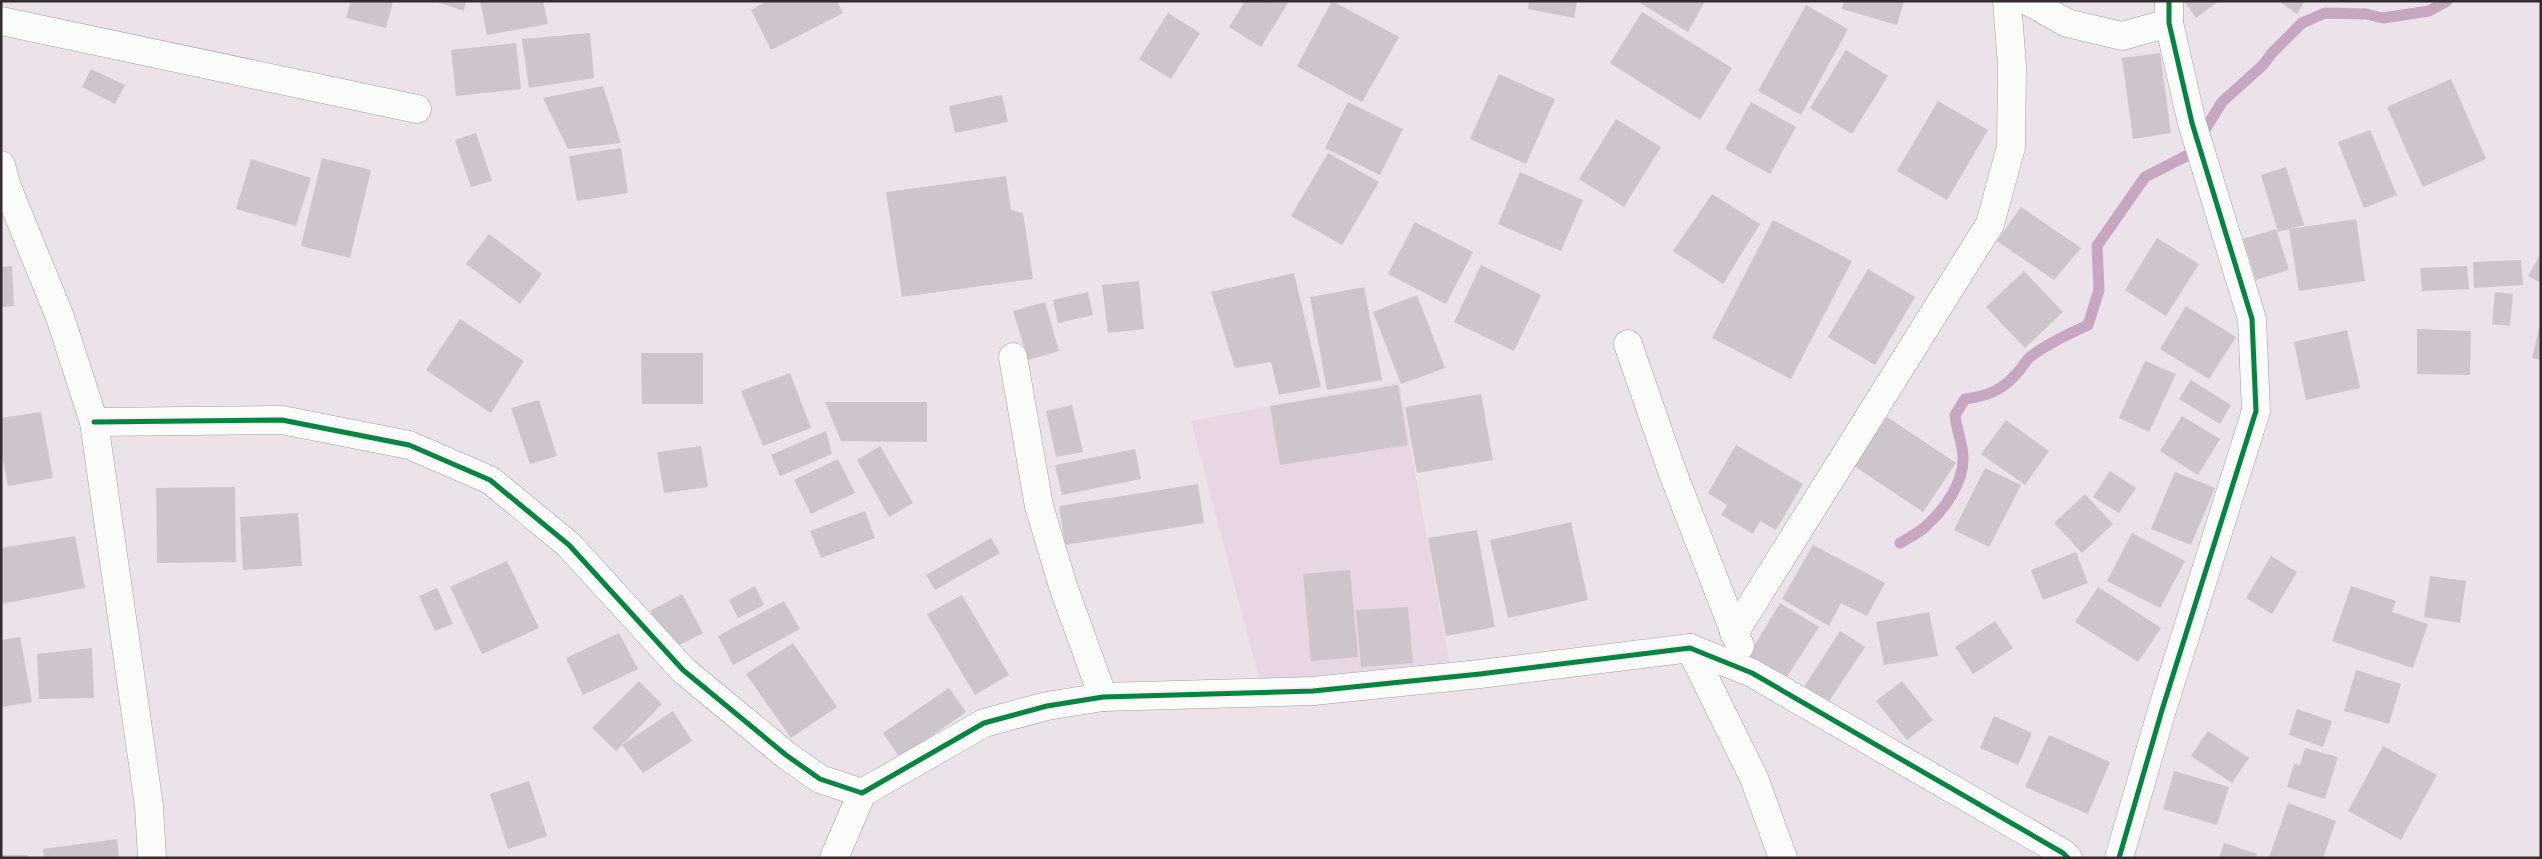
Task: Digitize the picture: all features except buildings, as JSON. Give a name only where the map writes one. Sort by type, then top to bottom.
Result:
[{"type":"street","points":[[1734,633],[1990,224],[2010,147],[2012,66],[2007,1]]},
{"type":"street","points":[[2028,1],[2067,23],[2122,36],[2169,12],[2192,123],[2252,319],[2256,411],[2165,701],[2120,858]]},
{"type":"street","points":[[1,21],[417,109]]},
{"type":"street","points":[[1,165],[7,187],[60,317],[94,422],[149,806],[152,858]]},
{"type":"street","points":[[1628,344],[1672,471],[1734,633],[1752,673]]},
{"type":"street","points":[[1013,357],[1039,506],[1063,586],[1103,696]]},
{"type":"street","points":[[94,422],[282,420],[409,444],[490,480],[569,545],[683,670],[786,755],[820,779],[862,793]]},
{"type":"street","points":[[1690,648],[1754,778],[1783,858]]},
{"type":"street","points":[[834,858],[862,793],[984,723],[1047,706],[1103,696],[1313,692],[1690,648],[1752,673],[2063,853],[2068,858]]},
{"type":"shaded area","points":[[1399,382],[1449,662],[1260,682],[1191,421]]},
{"type":"waterway","points":[[1900,543],[1920,531],[1940,512],[1957,485],[1963,457],[1955,415],[1965,399],[1988,394],[2001,388],[2037,352],[2058,339],[2088,325],[2099,290],[2097,246],[2145,177],[2190,154],[2222,102],[2263,65],[2272,53],[2302,23],[2325,13],[2366,14],[2383,18],[2429,11],[2447,1]]},
{"type":"cycle path","points":[[2119,858],[2162,710],[2256,411],[2252,319],[2192,123],[2169,23],[2169,1]]},
{"type":"cycle path","points":[[94,422],[282,420],[409,445],[490,480],[569,545],[683,670],[786,755],[820,779],[862,793],[984,723],[1047,706],[1103,697],[1313,691],[1480,674],[1690,648],[1752,673],[2063,853],[2068,858]]}]
